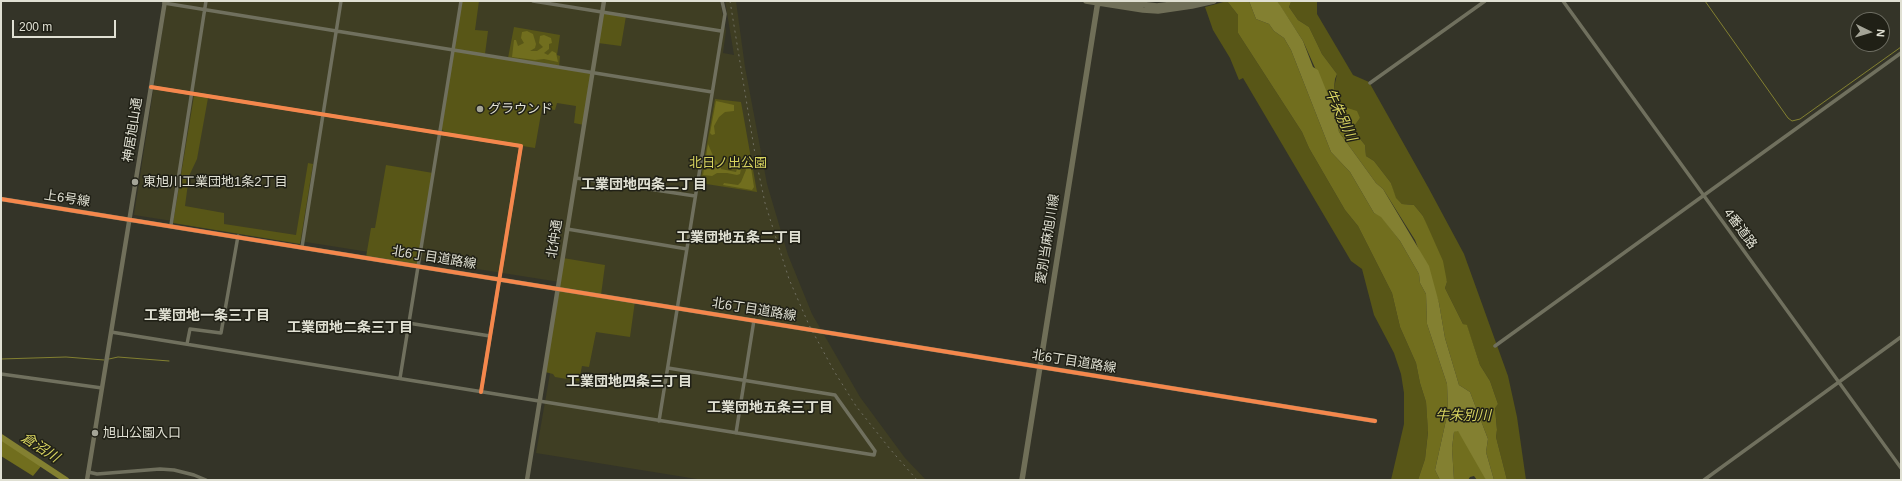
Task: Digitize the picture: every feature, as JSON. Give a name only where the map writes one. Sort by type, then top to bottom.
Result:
[{"type":"main road","points":[[1086,1],[1144,10],[1192,6],[1214,1]]},
{"type":"main road","points":[[1113,1],[1157,6],[1197,1]]},
{"type":"main road","name":"愛別当麻旭川線","points":[[1022,480],[1098,2]]},
{"type":"street","points":[[171,225],[206,1]]},
{"type":"street","points":[[302,247],[341,1]]},
{"type":"street","points":[[400,378],[461,1]]},
{"type":"street","points":[[533,1],[721,31]]},
{"type":"street","name":"北仲通","points":[[527,480],[604,1]]},
{"type":"street","points":[[659,421],[724,14],[722,1]]},
{"type":"street","points":[[1370,84],[1485,1]]},
{"type":"street","name":"4番道路","points":[[1563,1],[1901,468]]},
{"type":"street","points":[[165,2],[712,92]]},
{"type":"street","name":"神居旭山通","points":[[88,477],[165,2]]},
{"type":"street","points":[[1495,346],[1901,53]]},
{"type":"street","points":[[151,87],[521,146],[481,392]]},
{"type":"street","points":[[576,178],[695,196]]},
{"type":"street","name":"上6号線","points":[[1,199],[129,219]]},
{"type":"street","name":"北6丁目道路線","points":[[129,219],[1375,421]]},
{"type":"street","points":[[567,229],[687,249]]},
{"type":"street","points":[[187,344],[190,329],[221,333],[238,236]]},
{"type":"street","points":[[736,433],[754,320]]},
{"type":"street","points":[[408,323],[490,336]]},
{"type":"street","points":[[111,332],[874,455],[875,451],[835,395],[668,368]]},
{"type":"street","points":[[1704,480],[1901,337]]},
{"type":"street","points":[[1,374],[102,388]]},
{"type":"street","points":[[88,477],[97,474],[160,469],[174,470],[206,480]]},
{"type":"shaded area","points":[[167,1],[720,1],[726,31],[723,53],[734,55],[725,1],[736,1],[745,67],[767,184],[788,255],[812,314],[860,397],[905,458],[926,480],[703,480],[536,453],[566,283],[134,215]]},
{"type":"shaded area","points":[[1227,1],[1249,1],[1256,19],[1269,24],[1274,31],[1284,38],[1291,50],[1331,152],[1350,172],[1374,213],[1381,216],[1400,241],[1419,274],[1420,283],[1426,294],[1427,324],[1447,384],[1448,411],[1435,470],[1440,480],[1418,480],[1425,459],[1428,432],[1426,402],[1416,363],[1400,327],[1392,293],[1358,226],[1345,210],[1309,148],[1302,132],[1238,33],[1238,15]]},
{"type":"shaded area","points":[[1277,1],[1291,2],[1289,7],[1298,20],[1309,27],[1322,54],[1337,74],[1334,88],[1337,97],[1341,106],[1357,111],[1360,118],[1352,129],[1365,145],[1366,156],[1374,161],[1391,183],[1396,198],[1402,204],[1414,205],[1423,216],[1443,261],[1447,282],[1445,288],[1463,324],[1467,325],[1480,365],[1490,381],[1498,404],[1495,408],[1497,430],[1496,437],[1507,480],[1494,480],[1486,452],[1488,439],[1470,392],[1459,385],[1445,338],[1439,303],[1415,240],[1383,189],[1376,183],[1339,132],[1336,115],[1303,41]]},
{"type":"shaded area","points":[[527,31],[533,34],[536,44],[535,48],[530,51],[537,51],[543,47],[539,43],[540,36],[544,35],[551,38],[552,43],[549,44],[549,49],[544,53],[548,55],[552,51],[556,53],[558,62],[544,59],[535,60],[512,57],[514,40],[516,40],[518,46],[524,43],[521,38],[522,32]]},
{"type":"shaded area","points":[[716,101],[734,105],[734,111],[725,112],[719,117],[714,126],[715,134],[712,135],[710,133]]},
{"type":"shaded area","points":[[708,144],[721,169],[736,172],[737,169],[741,169],[740,174],[717,173],[712,176],[703,175]]},
{"type":"shaded area","points":[[746,155],[749,155],[754,187],[752,190],[723,185],[724,183],[738,185],[741,182],[746,170],[743,164]]},
{"type":"shaded area","points":[[1458,430],[1484,473],[1486,480],[1477,480],[1474,476],[1470,477],[1468,480],[1454,480],[1452,448],[1454,432]]},
{"type":"shaded area","points":[[1,437],[42,465],[33,476],[1,456]]},
{"type":"green space","points":[[461,1],[479,1],[475,30],[488,31],[485,54],[508,58],[514,27],[560,35],[557,55],[560,56],[559,67],[593,72],[584,125],[574,123],[576,106],[557,103],[555,110],[542,108],[535,148],[448,134],[440,128]]},
{"type":"green space","points":[[1227,1],[1238,15],[1238,33],[1302,132],[1309,148],[1345,210],[1358,226],[1392,293],[1400,327],[1416,363],[1426,402],[1428,431],[1425,459],[1418,480],[1391,480],[1404,424],[1404,393],[1401,374],[1394,353],[1374,315],[1362,269],[1351,261],[1243,78],[1239,80],[1230,58],[1213,30],[1205,7]]},
{"type":"green space","points":[[1289,1],[1317,1],[1317,14],[1353,75],[1369,82],[1464,254],[1508,376],[1517,417],[1526,480],[1507,480],[1496,437],[1497,430],[1495,407],[1498,404],[1490,381],[1480,365],[1467,326],[1463,324],[1445,288],[1447,282],[1423,216],[1414,205],[1402,204],[1395,198],[1391,183],[1374,161],[1366,156],[1365,145],[1352,129],[1360,118],[1341,106],[1334,88],[1337,74],[1322,54],[1309,27],[1298,20],[1289,7],[1291,2]]},
{"type":"green space","points":[[602,12],[626,16],[621,46],[598,43]]},
{"type":"green space","points":[[194,96],[208,98],[197,159],[189,176],[185,206],[224,213],[224,224],[296,235],[308,163],[313,164],[300,244],[173,223]]},
{"type":"green space","name":"北日ノ出公園","points":[[715,99],[741,102],[757,192],[700,183]]},
{"type":"green space","points":[[386,165],[433,173],[418,265],[366,257],[371,228],[375,228]]},
{"type":"green space","points":[[563,258],[605,265],[601,295],[635,301],[630,337],[596,332],[589,367],[582,366],[579,381],[555,377],[553,374],[545,372]]},
{"type":"water","name":"牛朱別川","points":[[1249,1],[1277,1],[1280,5],[1303,41],[1313,67],[1318,70],[1336,115],[1339,132],[1376,183],[1383,189],[1429,266],[1439,303],[1445,338],[1459,385],[1470,392],[1488,439],[1486,452],[1494,480],[1486,480],[1458,431],[1454,432],[1452,448],[1454,480],[1440,480],[1435,470],[1448,411],[1447,384],[1427,324],[1426,294],[1420,283],[1419,274],[1400,241],[1381,217],[1374,213],[1350,172],[1331,152],[1291,50],[1284,38],[1274,31],[1269,24],[1256,19]]},
{"type":"waterway","points":[[1705,1],[1788,118],[1792,121],[1800,119],[1901,47]]},
{"type":"waterway","points":[[1,359],[66,357],[104,360]]},
{"type":"waterway","points":[[109,359],[118,357],[169,361]]},
{"type":"waterway","name":"倉沼川","points":[[1,437],[66,480]]},
{"type":"railway","points":[[730,1],[756,160],[765,203],[789,279],[809,325],[834,371],[856,406],[917,480]]},
{"type":"cycle path","points":[[151,87],[521,146],[481,392]]},
{"type":"cycle path","points":[[1,199],[1375,421]]},
{"type":"place","name":"グラウンド","points":[[480,109]]},
{"type":"place","name":"東旭川工業団地1条2丁目","points":[[135,182]]},
{"type":"place","name":"旭山公園入口","points":[[95,433]]},
{"type":"district","name":"工業団地四条二丁目","points":[[644,185]]},
{"type":"district","name":"工業団地五条二丁目","points":[[739,238]]},
{"type":"district","name":"工業団地一条三丁目","points":[[207,316]]},
{"type":"district","name":"工業団地二条三丁目","points":[[350,328]]},
{"type":"district","name":"工業団地四条三丁目","points":[[629,382]]},
{"type":"district","name":"工業団地五条三丁目","points":[[770,408]]}]
